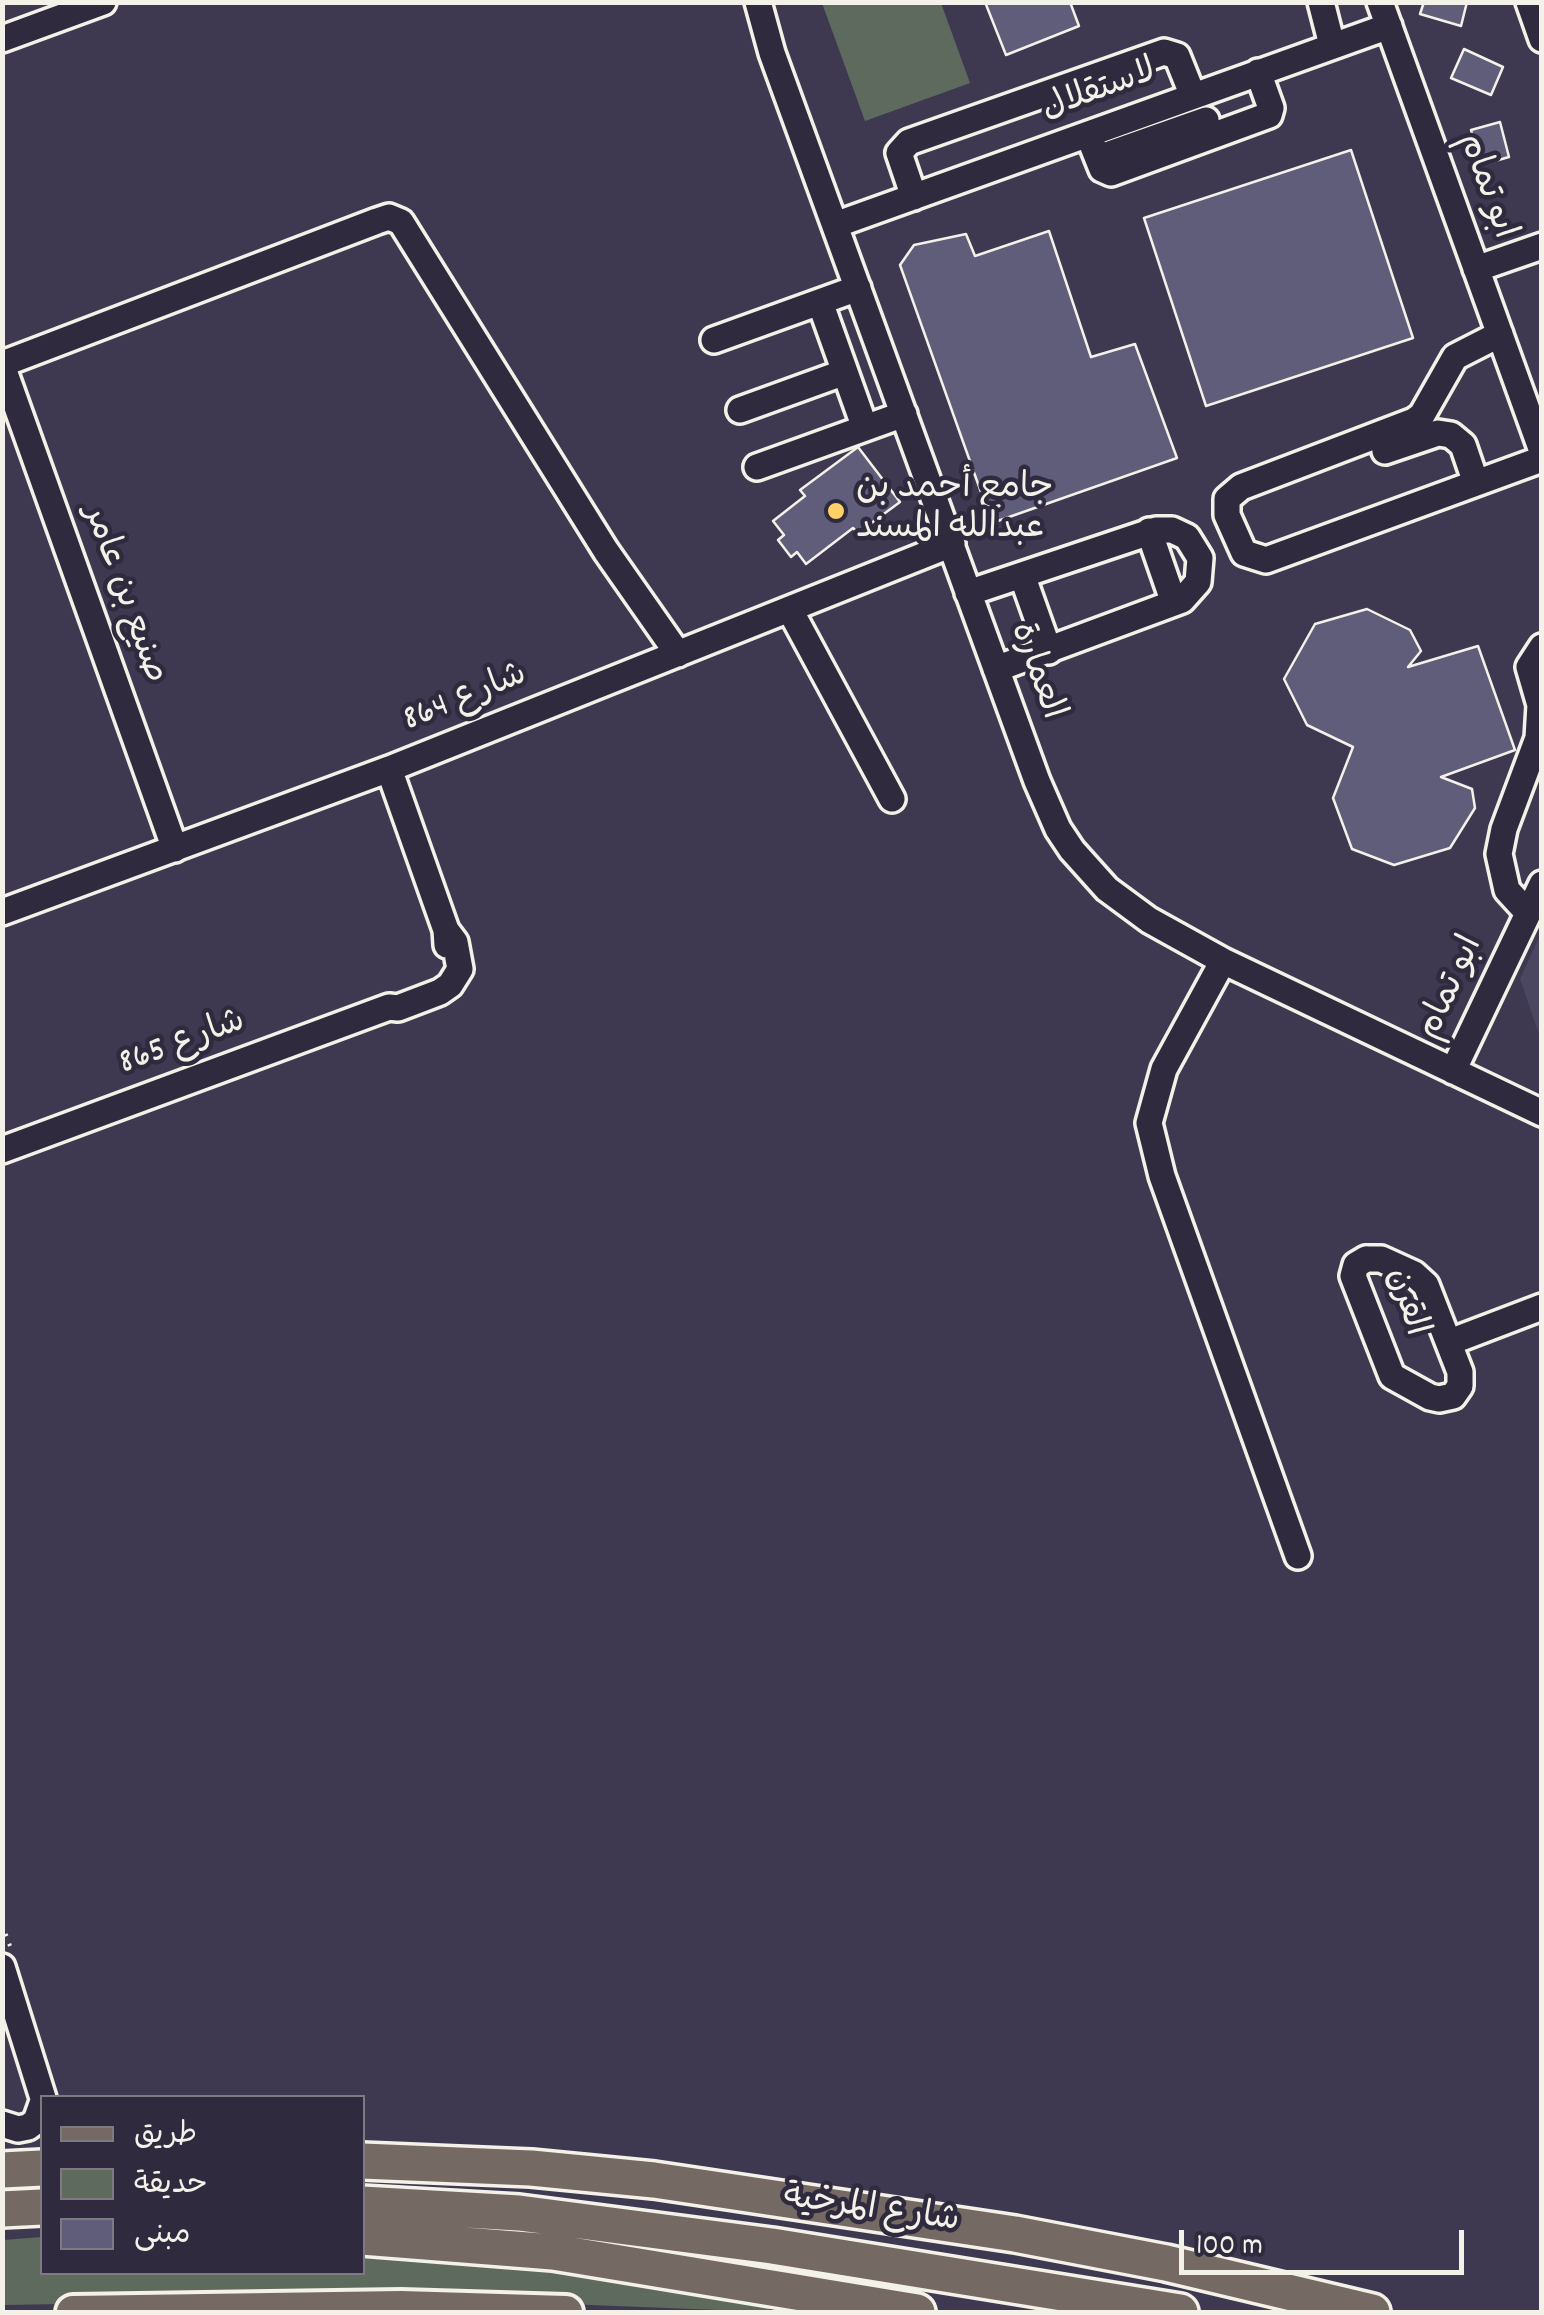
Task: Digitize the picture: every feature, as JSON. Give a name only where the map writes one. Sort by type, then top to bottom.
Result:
[{"type":"highway","name":"شارع المرخية","points":[[365,2161],[531,2168],[654,2180],[1015,2234],[1166,2263],[1372,2312]]},
{"type":"highway","points":[[2,2170],[40,2168]]},
{"type":"highway","name":"شارع المرخية","points":[[365,2204],[519,2213],[733,2241],[1180,2312]]},
{"type":"highway","points":[[2,2209],[40,2208]]},
{"type":"highway","points":[[365,2237],[553,2252],[917,2312]]},
{"type":"main road","points":[[73,2312],[401,2307],[566,2312]]},
{"type":"street","points":[[2,38],[103,2]]},
{"type":"street","name":"العمارة","points":[[758,2],[772,53],[1046,805],[1072,850],[1088,871],[1127,906],[1223,960],[1542,1113]]},
{"type":"street","points":[[1321,2],[1332,45]]},
{"type":"street","points":[[1528,2],[1542,39]]},
{"type":"street","name":"لاستقلال","points":[[835,225],[914,197],[1093,146],[1193,96],[1332,45],[1384,14]]},
{"type":"street","name":"ابو تمام","points":[[1384,14],[1542,455]]},
{"type":"street","points":[[914,197],[899,153],[909,142],[1164,52],[1177,56],[1193,96]]},
{"type":"street","points":[[1093,146],[1103,171],[1111,173],[1269,115],[1272,111],[1258,72]]},
{"type":"street","points":[[2,364],[377,221],[389,217],[401,222],[606,552],[678,654]]},
{"type":"street","points":[[1476,269],[1542,246]]},
{"type":"street","points":[[714,340],[858,288]]},
{"type":"street","points":[[820,302],[865,428]]},
{"type":"street","points":[[1500,334],[1455,357],[1427,424],[1226,510],[1239,548],[1251,558],[1266,560],[1542,455]]},
{"type":"street","name":"صنيع بن عامر","points":[[2,364],[175,849]]},
{"type":"street","points":[[740,410],[845,372]]},
{"type":"street","points":[[757,467],[904,414]]},
{"type":"street","points":[[1427,424],[1459,441],[1476,482]]},
{"type":"street","points":[[1148,531],[1174,602]]},
{"type":"street","points":[[968,593],[1148,531],[1180,533],[1200,558],[1198,582],[1188,595],[996,669]]},
{"type":"street","name":"شارع 864","points":[[2,912],[389,768],[952,544]]},
{"type":"street","points":[[1022,575],[1050,651]]},
{"type":"street","points":[[790,610],[892,799]]},
{"type":"street","points":[[1528,913],[1506,890],[1499,854],[1504,829],[1538,738],[1540,705],[1530,668],[1542,647]]},
{"type":"street","name":"شارع 865","points":[[2,1150],[389,1007],[440,978],[448,961],[446,930],[389,768]]},
{"type":"street","name":"ابو تمام","points":[[1453,1071],[1542,884]]},
{"type":"street","points":[[1223,960],[1164,1069],[1149,1123],[1162,1176],[1298,1556]]},
{"type":"street","name":"القرن","points":[[1366,1259],[1381,1259],[1421,1278],[1450,1342],[1462,1380],[1453,1396],[1430,1397],[1392,1376],[1355,1284],[1356,1265],[1366,1259]]},
{"type":"street","name":"القرن","points":[[1450,1342],[1542,1307]]},
{"type":"street","points":[[2,1966],[41,2095]]},
{"type":"street","points":[[2,2124],[18,2129],[28,2126],[36,2121],[40,2107]]},
{"type":"shaded area","points":[[1542,933],[1541,1040],[1520,979]]},
{"type":"green space","points":[[822,3],[941,3],[970,83],[865,121]]},
{"type":"green space","points":[[40,2237],[40,2275],[365,2275],[365,2245],[569,2263],[769,2302],[769,2312],[412,2298],[3,2305],[3,2240]]},
{"type":"building","points":[[985,2],[1070,2],[1079,26],[1006,55]]},
{"type":"building","points":[[1424,2],[1467,2],[1461,26],[1420,14]]},
{"type":"building","points":[[1464,49],[1503,67],[1491,95],[1451,78]]},
{"type":"building","points":[[1500,122],[1509,157],[1481,165],[1471,130]]},
{"type":"building","points":[[1351,150],[1413,338],[1206,406],[1144,218]]},
{"type":"building","points":[[1049,231],[1091,357],[1135,344],[1177,458],[992,523],[900,265],[914,245],[966,234],[975,256]]},
{"type":"building","name":"جامع أحمد بن عبدالله المسند","points":[[858,447],[900,502],[858,533],[853,528],[806,564],[797,552],[791,557],[778,540],[784,535],[773,521],[805,496],[800,490]]},
{"type":"building","points":[[1367,609],[1410,630],[1421,651],[1408,667],[1478,646],[1515,750],[1441,777],[1472,789],[1475,808],[1450,848],[1394,865],[1352,849],[1333,798],[1353,747],[1307,725],[1284,679],[1315,624]]},
{"type":"place","name":"جامع أحمد بن عبدالله المسند","points":[[836,511]]}]
